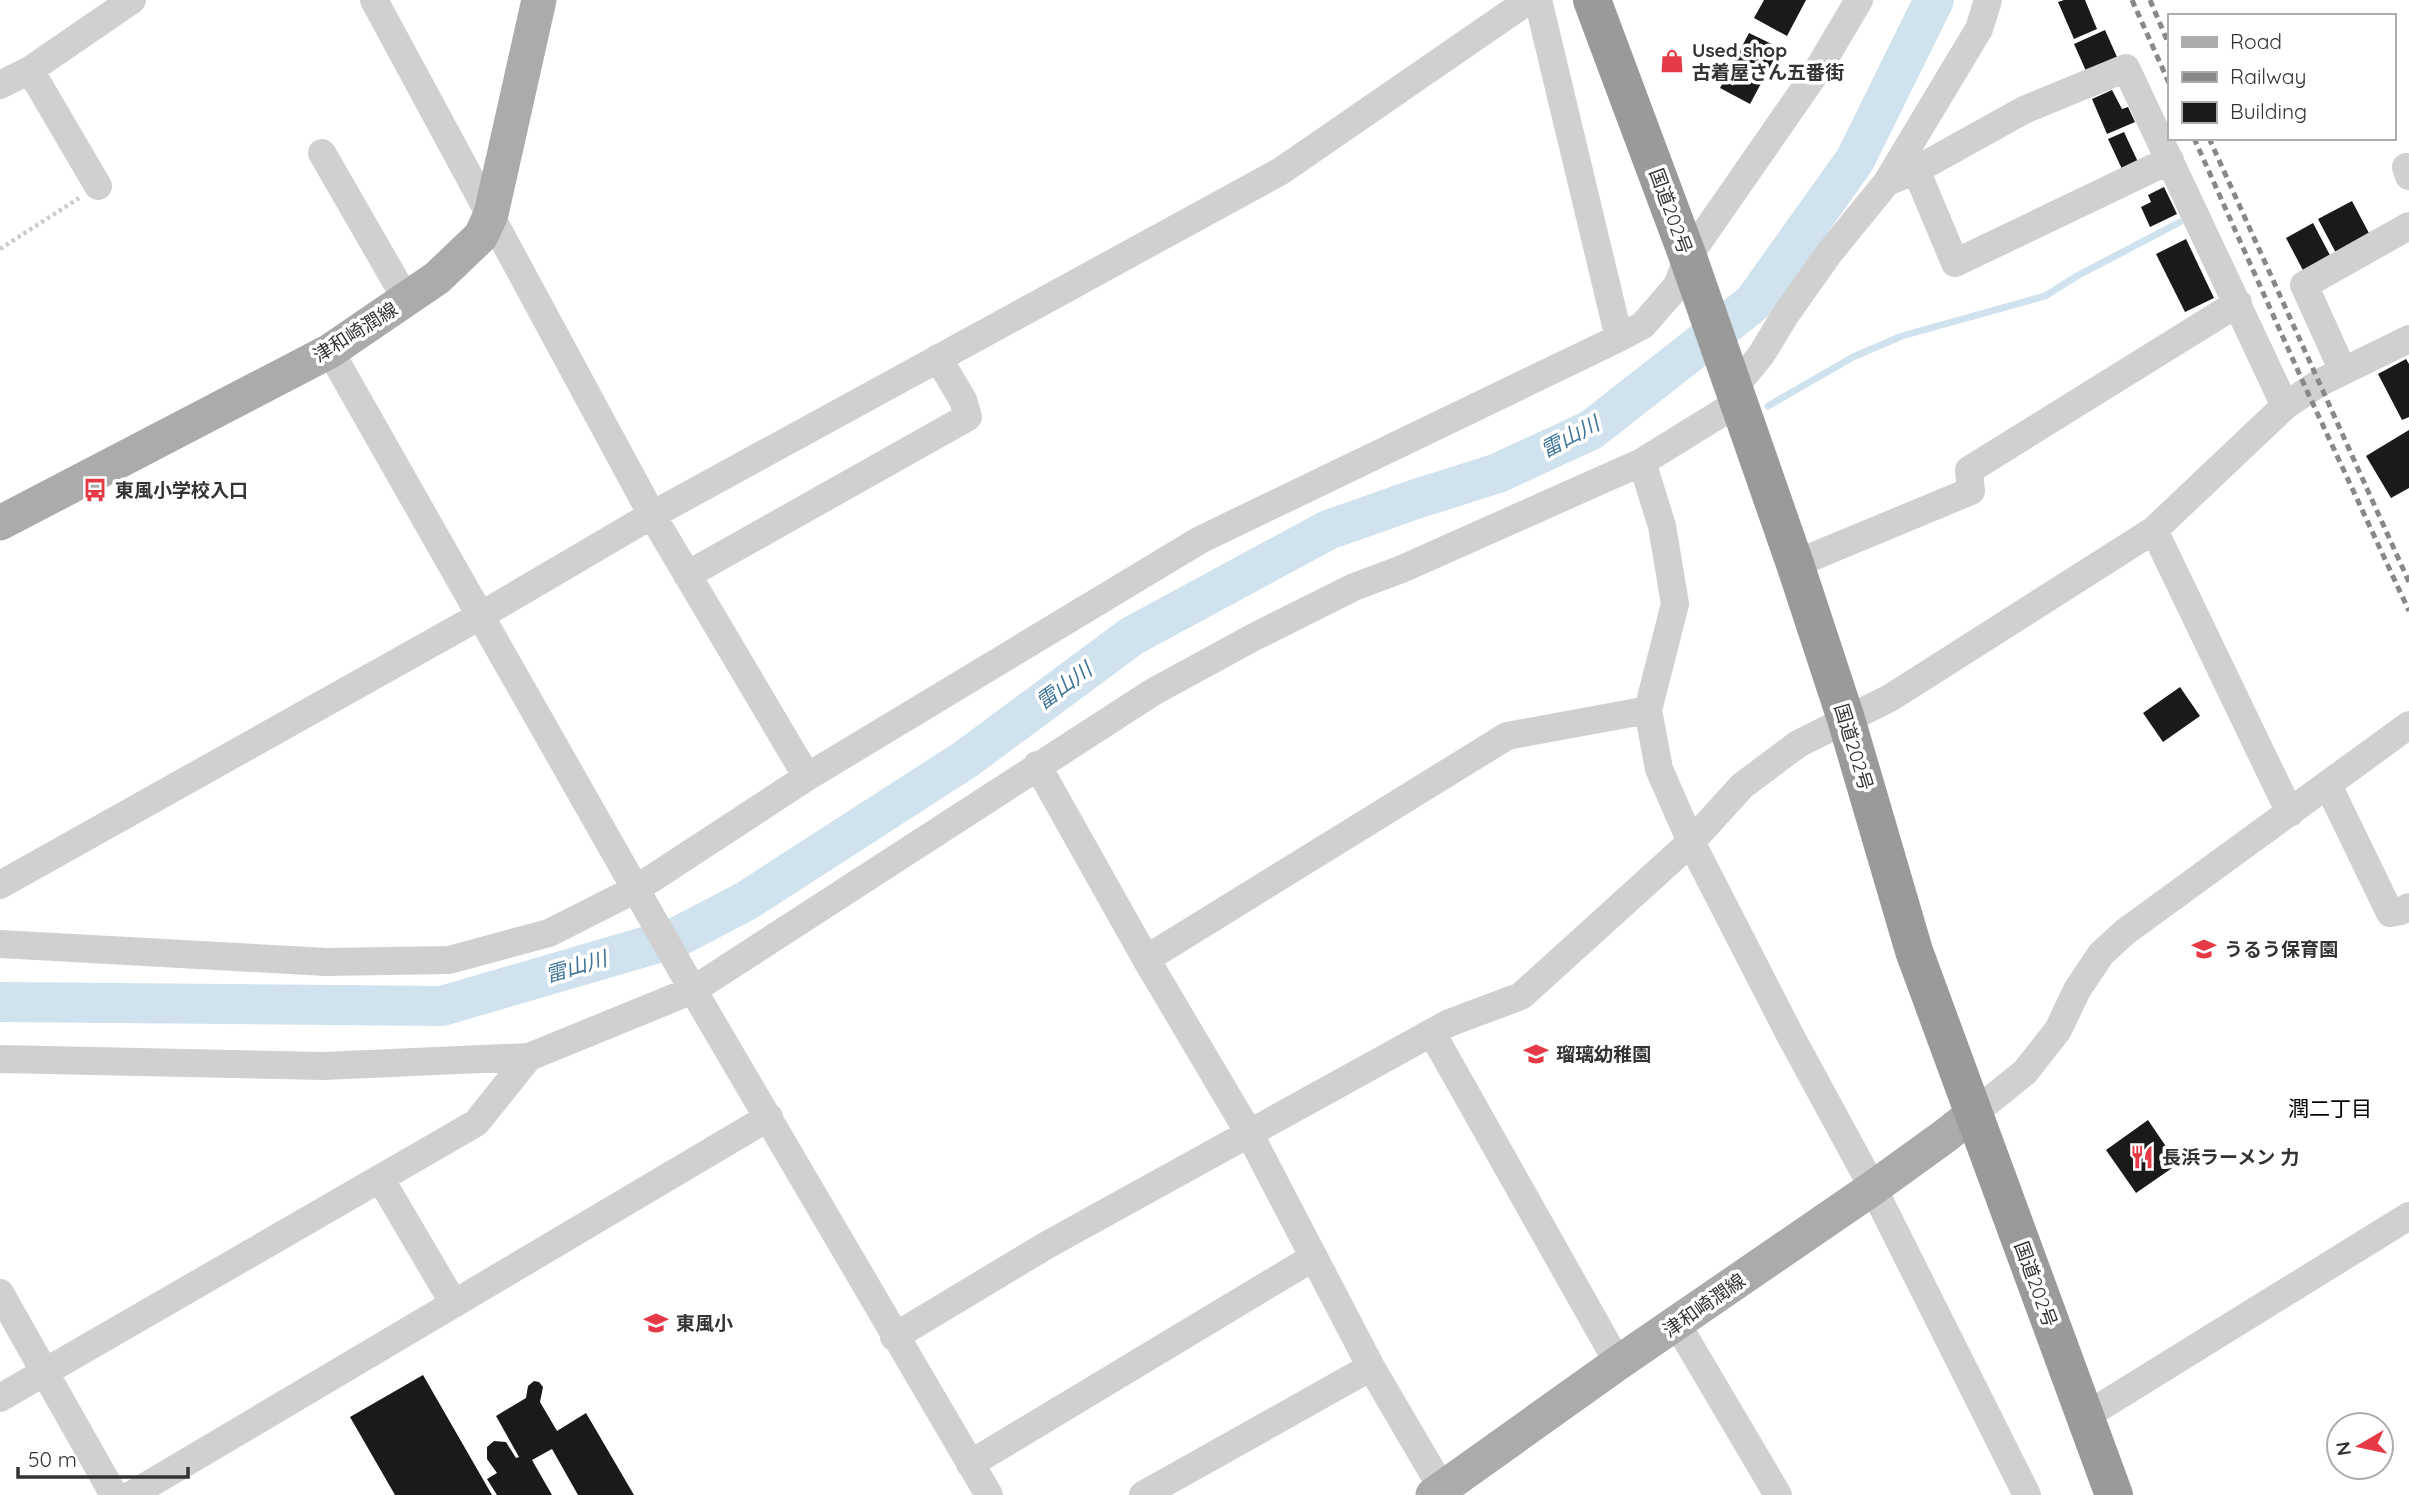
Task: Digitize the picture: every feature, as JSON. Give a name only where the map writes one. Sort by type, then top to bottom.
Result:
[{"type":"highway","name":"国道202号","points":[[1592,0],[1688,257],[1795,564],[1846,719],[1914,951],[2114,1495]]},
{"type":"main road","name":"津和崎潤線","points":[[0,523],[330,351],[438,278],[481,236],[491,214],[539,0]]},
{"type":"main road","name":"津和崎潤線","points":[[1441,1493],[1618,1363],[1873,1188],[1974,1113]]},
{"type":"street","points":[[374,0],[652,515],[807,777]]},
{"type":"street","points":[[0,885],[480,616],[652,515],[1281,171],[1529,0]]},
{"type":"street","points":[[1538,0],[1619,338]]},
{"type":"street","points":[[0,944],[326,962],[450,960],[549,933],[636,889],[807,777],[1200,540],[1643,325],[1677,286],[1688,257],[1817,71],[1859,0]]},
{"type":"street","points":[[0,1059],[323,1066],[529,1056],[693,990],[1153,692],[1354,587],[1402,569],[1642,462],[1733,385],[1761,355],[1830,252],[1886,182],[1979,29],[1988,0]]},
{"type":"street","points":[[0,85],[30,70],[115,5]]},
{"type":"street","points":[[1886,182],[1916,170],[2024,110],[2126,68],[2285,406]]},
{"type":"street","points":[[30,70],[98,186]]},
{"type":"street","points":[[322,153],[406,299]]},
{"type":"street","points":[[1916,170],[1955,263],[2170,160]]},
{"type":"street","points":[[2343,371],[2304,285],[2409,226]]},
{"type":"street","points":[[1795,564],[1971,491],[1969,470],[2238,303]]},
{"type":"street","points":[[894,1337],[1047,1245],[1449,1023],[1521,996],[1691,842],[1742,786],[1798,744],[1890,698],[2154,530],[2285,406],[2319,383],[2409,339]]},
{"type":"street","points":[[330,351],[693,990],[989,1495]]},
{"type":"street","points":[[687,575],[968,417],[963,400],[938,358]]},
{"type":"street","points":[[1642,462],[1662,526],[1675,604],[1648,710],[1659,769],[1691,842],[1790,1035],[1873,1188],[2028,1495]]},
{"type":"street","points":[[2154,530],[2290,813]]},
{"type":"street","points":[[1146,959],[1507,736],[1648,710]]},
{"type":"street","points":[[1974,1113],[2025,1072],[2058,1030],[2077,990],[2101,954],[2125,932],[2409,724]]},
{"type":"street","points":[[1037,765],[1146,959],[1249,1133],[1371,1367],[1441,1493]]},
{"type":"street","points":[[2328,785],[2390,913],[2409,907]]},
{"type":"street","points":[[1432,1033],[1618,1363]]},
{"type":"street","points":[[0,1398],[476,1123],[529,1056]]},
{"type":"street","points":[[131,1495],[769,1117]]},
{"type":"street","points":[[380,1178],[454,1304]]},
{"type":"street","points":[[2084,1418],[2409,1216]]},
{"type":"street","points":[[970,1464],[1314,1257]]},
{"type":"street","points":[[0,1293],[114,1495]]},
{"type":"street","points":[[1677,1324],[1777,1495]]},
{"type":"street","points":[[1143,1495],[1371,1367]]},
{"type":"path","points":[[0,249],[98,186]]},
{"type":"building","points":[[1764,0],[1806,0],[1787,36],[1754,18]]},
{"type":"building","points":[[2085,0],[2097,29],[2074,39],[2058,2]]},
{"type":"building","points":[[2105,30],[2117,57],[2086,71],[2074,44]]},
{"type":"building","points":[[1749,33],[1780,48],[1750,104],[1720,88]]},
{"type":"building","points":[[2112,90],[2122,109],[2128,107],[2135,122],[2107,134],[2092,99]]},
{"type":"building","points":[[2124,132],[2138,162],[2122,169],[2108,139]]},
{"type":"building","points":[[2164,187],[2177,214],[2150,227],[2141,207],[2151,202],[2148,195]]},
{"type":"building","points":[[2352,201],[2371,237],[2337,255],[2318,219]]},
{"type":"building","points":[[2313,223],[2332,259],[2305,274],[2286,238]]},
{"type":"building","points":[[2186,239],[2214,298],[2185,312],[2156,254]]},
{"type":"building","points":[[2406,359],[2409,364],[2409,417],[2402,420],[2378,374]]},
{"type":"building","points":[[2409,430],[2409,488],[2391,498],[2366,456]]},
{"type":"building","points":[[2180,687],[2200,716],[2163,742],[2143,713]]},
{"type":"building","name":"長浜ラーメン 力","points":[[2148,1120],[2178,1164],[2136,1193],[2106,1150]]},
{"type":"building","points":[[423,1375],[492,1495],[395,1495],[350,1417]]},
{"type":"building","points":[[534,1381],[543,1387],[540,1402],[557,1431],[586,1413],[634,1495],[578,1495],[552,1449],[532,1460],[552,1495],[497,1495],[487,1479],[497,1473],[487,1459],[487,1447],[494,1441],[506,1442],[516,1458],[519,1457],[496,1416],[526,1398],[528,1386]]},
{"type":"waterway","name":"雷山川","points":[[0,1002],[442,1006],[675,938],[746,901],[966,759],[1132,636],[1328,530],[1498,473],[1591,430],[1753,303],[1855,160],[1934,0]]},
{"type":"waterway","points":[[1768,406],[1853,357],[1902,336],[2045,296],[2077,276],[2180,222]]},
{"type":"railway","points":[[2132,0],[2168,81]]},
{"type":"railway","points":[[2150,0],[2168,43]]},
{"type":"railway","points":[[2195,140],[2409,611]]},
{"type":"railway","points":[[2210,140],[2409,582]]},
{"type":"place","name":"Used shop 古着屋さん五番街","points":[[1672,61]]},
{"type":"place","name":"東風小学校入口","points":[[95,490]]},
{"type":"place","name":"うるう保育園","points":[[2204,949]]},
{"type":"place","name":"瑠璃幼稚園","points":[[1536,1054]]},
{"type":"place","name":"長浜ラーメン 力","points":[[2142,1157]]},
{"type":"place","name":"東風小","points":[[656,1323]]},
{"type":"district","name":"潤二丁目","points":[[2330,1109]]}]
